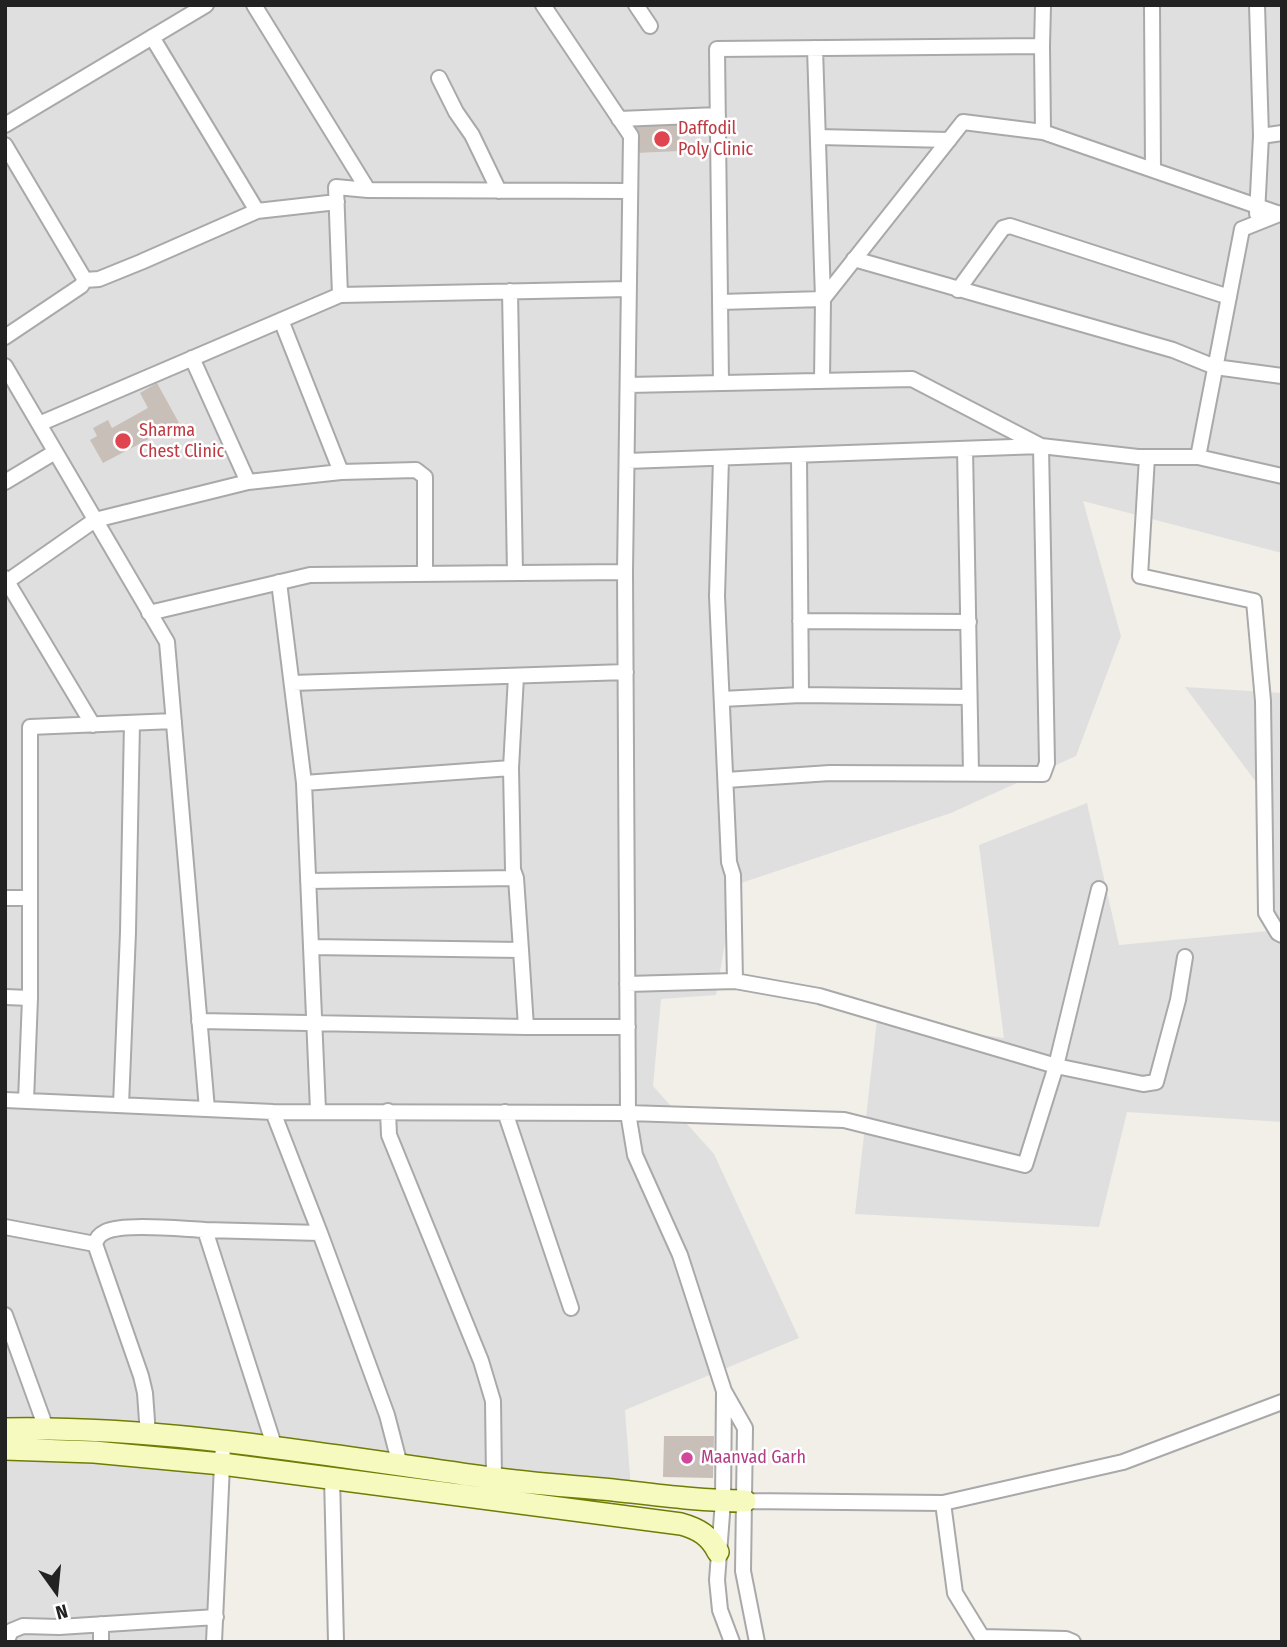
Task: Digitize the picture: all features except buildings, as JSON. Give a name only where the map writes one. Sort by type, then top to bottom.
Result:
[{"type":"street","points":[[5,125],[206,5]]},
{"type":"street","points":[[543,5],[631,136],[625,572],[628,1113],[635,1155],[680,1255],[724,1391],[745,1428],[743,1571],[757,1642]]},
{"type":"street","points":[[636,5],[650,26]]},
{"type":"street","points":[[1043,5],[1043,132]]},
{"type":"street","points":[[1152,5],[1153,170]]},
{"type":"street","points":[[1256,5],[1261,136],[1257,223]]},
{"type":"street","points":[[260,7],[368,190]]},
{"type":"street","points":[[152,37],[257,211]]},
{"type":"street","points":[[721,383],[717,49],[1042,46]]},
{"type":"street","points":[[815,47],[823,299],[822,381]]},
{"type":"street","points":[[439,78],[456,112],[472,135],[499,191]]},
{"type":"street","points":[[619,119],[718,115]]},
{"type":"street","points":[[720,302],[823,299],[964,121],[1043,132],[1281,213]]},
{"type":"street","points":[[1261,136],[1282,133]]},
{"type":"street","points":[[818,137],[949,140]]},
{"type":"street","points":[[5,145],[85,280]]},
{"type":"street","points":[[340,295],[336,187],[368,190],[630,191]]},
{"type":"street","points":[[85,280],[99,279],[130,267],[257,211],[337,202]]},
{"type":"street","points":[[1198,457],[1242,229],[1281,213]]},
{"type":"street","points":[[958,290],[1003,228],[1010,226],[1229,297]]},
{"type":"street","points":[[855,259],[1173,350],[1215,367],[1282,376]]},
{"type":"street","points":[[5,337],[81,286],[85,280]]},
{"type":"street","points":[[39,424],[340,295],[629,289]]},
{"type":"street","points":[[510,291],[515,573]]},
{"type":"street","points":[[281,320],[341,472]]},
{"type":"street","points":[[192,359],[248,482]]},
{"type":"street","points":[[7,373],[167,642],[207,1109]]},
{"type":"street","points":[[628,385],[912,379],[1041,446]]},
{"type":"street","points":[[627,461],[1041,446],[1147,457],[1198,457],[1282,476]]},
{"type":"street","points":[[726,779],[830,773],[1043,774],[1047,763],[1041,446]]},
{"type":"street","points":[[965,449],[971,773]]},
{"type":"street","points":[[5,482],[55,452]]},
{"type":"street","points":[[799,455],[801,695]]},
{"type":"street","points":[[1147,457],[1140,576],[1254,601],[1264,701],[1266,913],[1282,935]]},
{"type":"street","points":[[721,458],[717,596],[729,862],[733,875],[735,981]]},
{"type":"street","points":[[93,725],[6,581],[95,520],[248,482],[341,472],[416,470],[421,471],[425,477],[425,574]]},
{"type":"street","points":[[149,613],[310,575],[625,572]]},
{"type":"street","points":[[279,582],[304,783],[318,1110]]},
{"type":"street","points":[[800,621],[969,622]]},
{"type":"street","points":[[292,683],[626,672]]},
{"type":"street","points":[[516,676],[511,768],[513,870],[516,878],[526,1027]]},
{"type":"street","points":[[722,699],[801,695],[969,697]]},
{"type":"street","points":[[26,1101],[30,998],[30,727],[174,721]]},
{"type":"street","points":[[121,1105],[132,723]]},
{"type":"street","points":[[304,783],[511,768]]},
{"type":"street","points":[[308,881],[516,878]]},
{"type":"street","points":[[5,1100],[273,1112],[318,1110],[628,1113],[844,1119],[1026,1165],[1056,1066],[1099,889]]},
{"type":"street","points":[[5,898],[30,898]]},
{"type":"street","points":[[311,947],[521,950]]},
{"type":"street","points":[[627,984],[735,981],[818,996],[1056,1066],[1143,1084],[1156,1082],[1178,1000],[1185,957]]},
{"type":"street","points":[[5,997],[30,998]]},
{"type":"street","points":[[200,1021],[314,1025],[628,1027]]},
{"type":"street","points":[[388,1111],[389,1135],[481,1361],[494,1401],[494,1479]]},
{"type":"street","points":[[273,1112],[387,1415],[400,1465]]},
{"type":"street","points":[[505,1112],[570,1308]]},
{"type":"street","points":[[5,1227],[95,1244]]},
{"type":"street","points":[[148,1435],[141,1376],[95,1244],[96,1239],[102,1233],[118,1228],[320,1233]]},
{"type":"street","points":[[205,1230],[275,1448]]},
{"type":"street","points":[[5,1315],[46,1428]]},
{"type":"street","points":[[724,1391],[723,1501],[717,1596],[732,1642]]},
{"type":"street","points":[[5,1449],[222,1453],[275,1448],[494,1479],[723,1501],[943,1503],[1123,1462],[1282,1402]]},
{"type":"street","points":[[5,1429],[46,1428],[148,1435],[332,1477],[681,1524],[699,1530],[709,1538],[718,1552]]},
{"type":"street","points":[[214,1642],[222,1453]]},
{"type":"street","points":[[332,1477],[336,1642]]},
{"type":"street","points":[[943,1503],[955,1593],[982,1637],[1066,1639],[1073,1642]]},
{"type":"street","points":[[5,1642],[10,1632],[23,1626],[101,1625],[216,1617]]},
{"type":"street","points":[[101,1625],[101,1642]]},
{"type":"shaded area","points":[[5,5],[1282,5],[1282,553],[1083,501],[1121,636],[1076,756],[951,813],[735,885],[716,995],[661,999],[653,1086],[714,1154],[799,1338],[625,1410],[631,1489],[220,1440],[209,1642],[5,1642]]},
{"type":"shaded area","points":[[1185,687],[1282,693],[1282,1122],[1127,1112],[1099,1227],[855,1214],[877,1020],[1004,1038],[979,845],[1087,803],[1119,945],[1269,931],[1256,782]]},
{"type":"place","name":"Daffodil Poly Clinic","points":[[662,139]]},
{"type":"place","name":"Sharma Chest Clinic","points":[[123,441]]},
{"type":"place","name":"Maanvad Garh","points":[[687,1458]]}]
